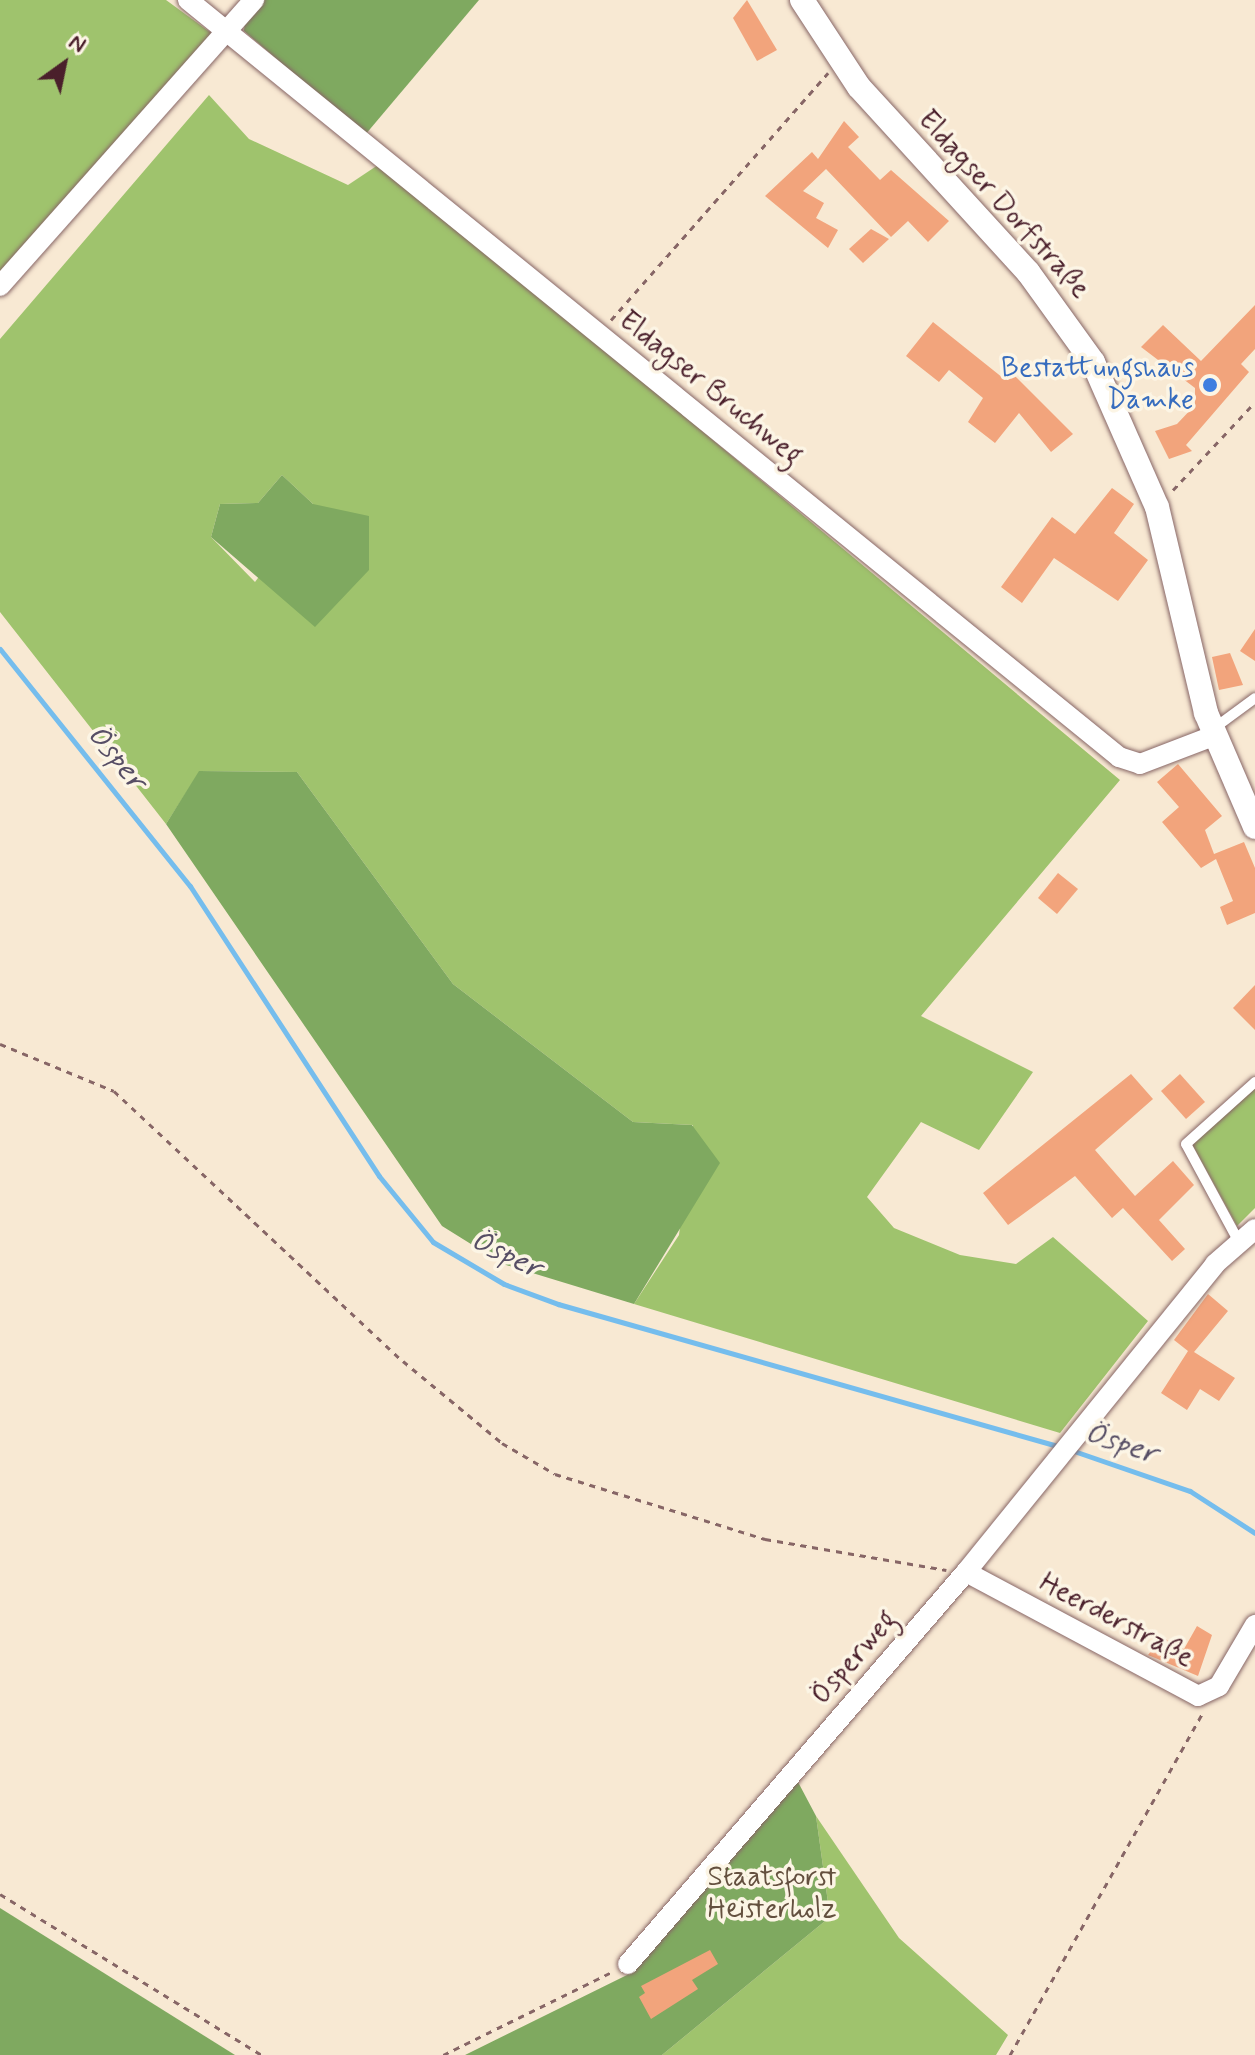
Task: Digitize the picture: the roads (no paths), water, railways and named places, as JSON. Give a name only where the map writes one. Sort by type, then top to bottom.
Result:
[{"type":"street","name":"Eldagser Bruchweg","points":[[188,0],[228,29],[598,335],[1119,757],[1140,764],[1212,733]]},
{"type":"street","points":[[0,286],[254,0]]},
{"type":"street","name":"Eldagser Dorfstraße","points":[[802,0],[839,61],[1062,315],[1116,408],[1157,507],[1212,733],[1255,827]]},
{"type":"street","name":"Ösperweg","points":[[628,1964],[966,1572],[1073,1433],[1247,1235]]},
{"type":"street","name":"Heerderstraße","points":[[966,1572],[1198,1696],[1210,1696],[1255,1625]]},
{"type":"lane","points":[[1212,733],[1255,698]]},
{"type":"lane","points":[[1247,1235],[1186,1144],[1255,1082]]},
{"type":"waterway","name":"Ösper","points":[[0,649],[190,886],[379,1176],[433,1242],[504,1284],[558,1304],[1061,1447]]},
{"type":"waterway","name":"Ösper","points":[[1071,1450],[1190,1491],[1255,1533]]},
{"type":"place","name":"Bestattungshaus Damke","points":[[1210,385]]},
{"type":"park label","name":"Staatsforst Heisterholz","points":[[772,1894]]}]
